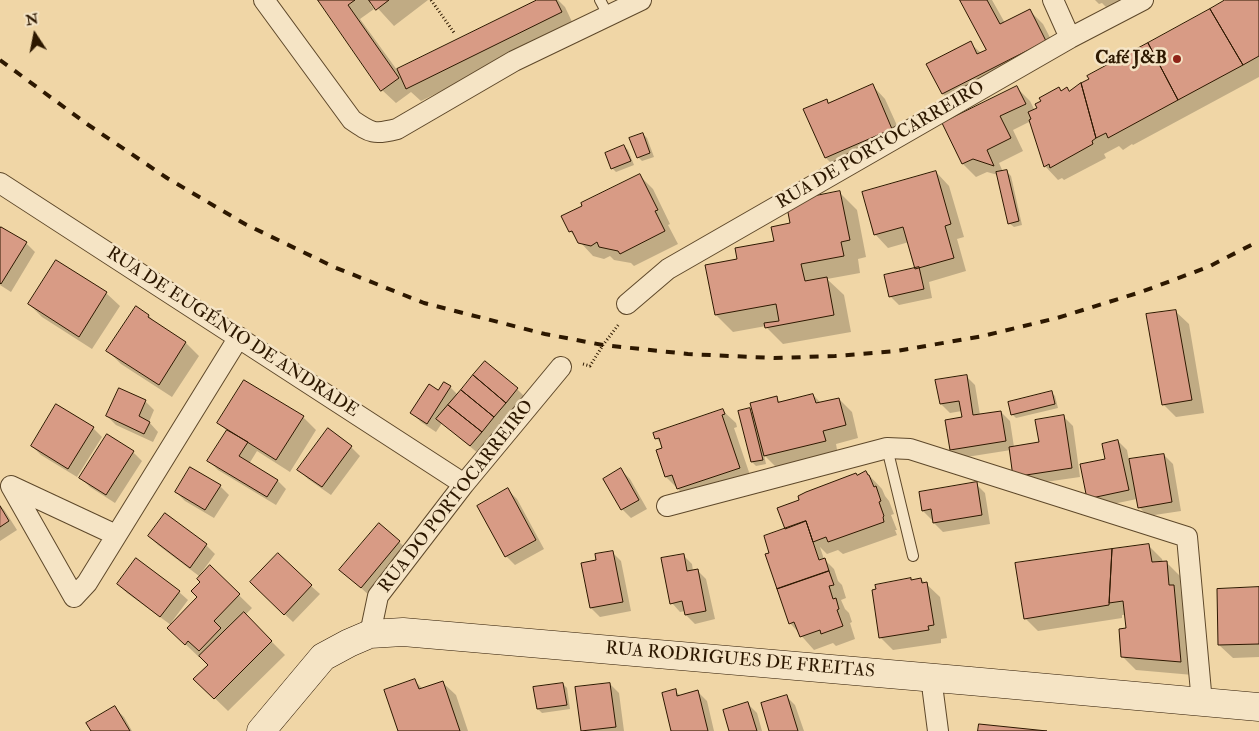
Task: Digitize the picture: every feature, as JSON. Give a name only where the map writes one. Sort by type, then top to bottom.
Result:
[{"type":"main road","name":"RUA RODRIGUES DE FREITAS","points":[[261,731],[323,657],[370,634],[403,632],[1259,707]]},
{"type":"street","points":[[264,0],[352,120],[368,131],[383,133],[397,129],[604,8],[641,0]]},
{"type":"street","points":[[1053,0],[1070,38]]},
{"type":"street","name":"RUA DE PORTOCARREIRO","points":[[627,304],[668,269],[1070,38],[1143,0]]},
{"type":"street","name":"RUA DE EUGÉNIO DE ANDRADE","points":[[0,183],[464,484]]},
{"type":"street","points":[[116,535],[11,486],[74,597],[87,583],[239,337]]},
{"type":"street","name":"RUA DO PORTOCARREIRO","points":[[370,634],[378,596],[464,484],[561,367]]},
{"type":"street","points":[[667,506],[887,448],[910,449],[1187,537],[1202,702]]},
{"type":"street","points":[[931,678],[938,731]]},
{"type":"lane","points":[[887,448],[913,556]]},
{"type":"path","points":[[431,0],[455,34]]},
{"type":"path","points":[[561,367],[572,369],[577,363],[590,366],[625,315],[633,315],[633,311],[627,304]]},
{"type":"building","points":[[318,0],[355,0],[348,5],[399,78],[381,91]]},
{"type":"building","points":[[369,0],[389,0],[376,10]]},
{"type":"building","points":[[537,0],[556,0],[562,12],[406,89],[397,69]]},
{"type":"building","points":[[960,0],[987,0],[1000,24],[1030,9],[1046,41],[942,94],[926,64],[971,41],[977,54],[986,50]]},
{"type":"building","points":[[1225,0],[1259,0],[1259,56],[1243,65],[1210,9]]},
{"type":"building","points":[[1210,9],[1243,65],[1178,100],[1148,43]]},
{"type":"building","points":[[1148,43],[1178,100],[1108,138],[1106,133],[1096,138],[1081,83],[1089,79],[1087,76]]},
{"type":"building","points":[[1081,83],[1096,138],[1092,141],[1093,144],[1050,168],[1049,164],[1044,167],[1028,112],[1037,108],[1035,104],[1041,101],[1039,98],[1059,87],[1061,91],[1067,87],[1069,91]]},
{"type":"building","points":[[873,84],[892,129],[825,158],[803,109],[827,99],[828,103]]},
{"type":"building","points":[[1017,86],[1026,104],[1000,116],[1011,138],[987,150],[994,166],[973,159],[962,164],[942,123]]},
{"type":"building","points":[[643,133],[650,153],[637,158],[629,138]]},
{"type":"building","points":[[624,145],[631,161],[611,169],[605,153]]},
{"type":"building","points":[[1007,170],[1019,221],[1008,224],[996,172]]},
{"type":"building","points":[[936,171],[951,224],[945,226],[954,258],[915,269],[903,227],[874,235],[862,192]]},
{"type":"building","points":[[640,174],[658,210],[655,211],[665,231],[620,254],[618,251],[599,247],[597,242],[591,246],[578,243],[572,231],[569,232],[561,216],[582,206],[581,203]]},
{"type":"building","points":[[840,191],[850,240],[841,242],[844,256],[801,264],[805,281],[827,277],[834,315],[765,328],[764,323],[779,321],[776,304],[715,315],[705,265],[737,259],[735,248],[774,241],[771,227],[790,223],[786,202]]},
{"type":"building","points":[[1,227],[27,242],[1,284],[0,229]]},
{"type":"building","points":[[56,260],[107,292],[79,337],[28,304]]},
{"type":"building","points":[[919,267],[924,289],[889,297],[884,275]]},
{"type":"building","points":[[136,306],[149,315],[148,317],[186,342],[159,385],[106,351]]},
{"type":"building","points":[[1176,310],[1192,400],[1162,405],[1146,314]]},
{"type":"building","points":[[485,361],[518,388],[506,403],[473,375]]},
{"type":"building","points":[[473,375],[506,403],[494,417],[461,390]]},
{"type":"building","points":[[967,375],[973,415],[1001,411],[1006,441],[950,450],[945,420],[962,417],[959,401],[940,404],[935,380]]},
{"type":"building","points":[[244,380],[304,416],[276,460],[217,423]]},
{"type":"building","points":[[444,382],[451,386],[427,424],[410,413],[429,384],[438,390]]},
{"type":"building","points":[[119,388],[146,400],[139,416],[150,422],[144,434],[106,416]]},
{"type":"building","points":[[461,390],[494,417],[482,432],[448,405]]},
{"type":"building","points":[[1052,391],[1055,404],[1011,415],[1008,402]]},
{"type":"building","points":[[813,394],[816,403],[839,398],[846,425],[823,431],[826,441],[764,456],[750,403],[777,396],[778,402]]},
{"type":"building","points":[[56,404],[94,427],[68,469],[31,446]]},
{"type":"building","points":[[448,405],[482,432],[470,446],[436,419]]},
{"type":"building","points":[[750,408],[763,460],[751,462],[738,411]]},
{"type":"building","points":[[723,409],[725,414],[722,415],[740,468],[677,489],[672,475],[665,477],[656,450],[662,448],[659,438],[655,439],[653,433]]},
{"type":"building","points":[[1064,415],[1072,468],[1013,477],[1009,447],[1039,442],[1035,420]]},
{"type":"building","points":[[328,428],[352,446],[322,487],[297,470]]},
{"type":"building","points":[[227,430],[248,442],[239,456],[278,480],[267,497],[207,461]]},
{"type":"building","points":[[107,434],[134,451],[106,495],[79,478]]},
{"type":"building","points":[[1118,440],[1129,490],[1087,499],[1080,464],[1105,459],[1102,444]]},
{"type":"building","points":[[1164,454],[1172,502],[1138,508],[1129,459]]},
{"type":"building","points":[[190,467],[221,485],[205,510],[175,492]]},
{"type":"building","points":[[621,468],[639,500],[621,510],[603,479]]},
{"type":"building","points":[[866,471],[874,487],[876,486],[881,501],[879,502],[884,522],[828,542],[826,537],[813,542],[806,521],[785,529],[777,508],[799,500],[798,496],[806,492]]},
{"type":"building","points":[[977,482],[982,515],[933,523],[931,509],[922,511],[919,492]]},
{"type":"building","points":[[508,488],[536,540],[505,557],[477,506]]},
{"type":"building","points":[[0,506],[9,521],[0,527]]},
{"type":"building","points":[[165,513],[207,544],[190,568],[148,536]]},
{"type":"building","points":[[806,521],[819,560],[825,558],[829,571],[777,589],[765,554],[769,553],[764,536]]},
{"type":"building","points":[[379,523],[400,541],[361,588],[339,570]]},
{"type":"building","points":[[1149,544],[1152,562],[1167,561],[1169,585],[1174,585],[1181,662],[1121,657],[1119,629],[1126,628],[1123,601],[1109,603],[1112,549]]},
{"type":"building","points":[[1112,549],[1109,605],[1024,619],[1015,563]]},
{"type":"building","points":[[613,551],[623,602],[590,608],[581,563],[596,560],[595,554]]},
{"type":"building","points":[[278,553],[312,585],[284,615],[250,582]]},
{"type":"building","points":[[684,554],[687,571],[698,569],[706,611],[685,615],[682,601],[670,604],[661,558]]},
{"type":"building","points":[[136,558],[180,591],[160,617],[117,584]]},
{"type":"building","points":[[210,565],[240,594],[214,621],[221,628],[199,651],[188,641],[185,645],[167,628],[197,597],[191,591],[200,582],[197,579]]},
{"type":"building","points":[[829,571],[834,585],[829,586],[833,599],[836,598],[839,609],[837,610],[843,626],[821,634],[820,630],[800,637],[794,622],[789,624],[777,589]]},
{"type":"building","points":[[911,578],[911,580],[921,578],[922,583],[927,582],[934,625],[928,626],[929,630],[879,638],[872,590],[876,589],[875,585]]},
{"type":"building","points":[[1259,587],[1259,644],[1218,645],[1217,589]]},
{"type":"building","points":[[244,612],[272,641],[214,699],[193,679],[208,665],[199,656]]},
{"type":"building","points":[[415,679],[419,689],[443,681],[460,731],[398,731],[384,690]]},
{"type":"building","points":[[563,683],[567,705],[537,709],[533,687]]},
{"type":"building","points":[[610,683],[616,727],[581,731],[575,687]]},
{"type":"building","points":[[676,689],[677,696],[698,690],[708,731],[671,731],[662,693]]},
{"type":"building","points":[[787,695],[798,731],[769,731],[761,703]]},
{"type":"building","points":[[748,702],[757,731],[729,731],[723,710]]},
{"type":"building","points":[[115,706],[130,731],[91,731],[86,723]]},
{"type":"building","points":[[979,724],[1047,731],[978,731]]},
{"type":"railway","points":[[0,60],[87,124],[167,178],[245,224],[334,267],[424,303],[545,334],[603,345],[688,354],[774,358],[897,351],[983,336],[1057,318],[1141,292],[1208,267],[1259,241]]},
{"type":"place","name":"Café J&B","points":[[1177,59]]}]
